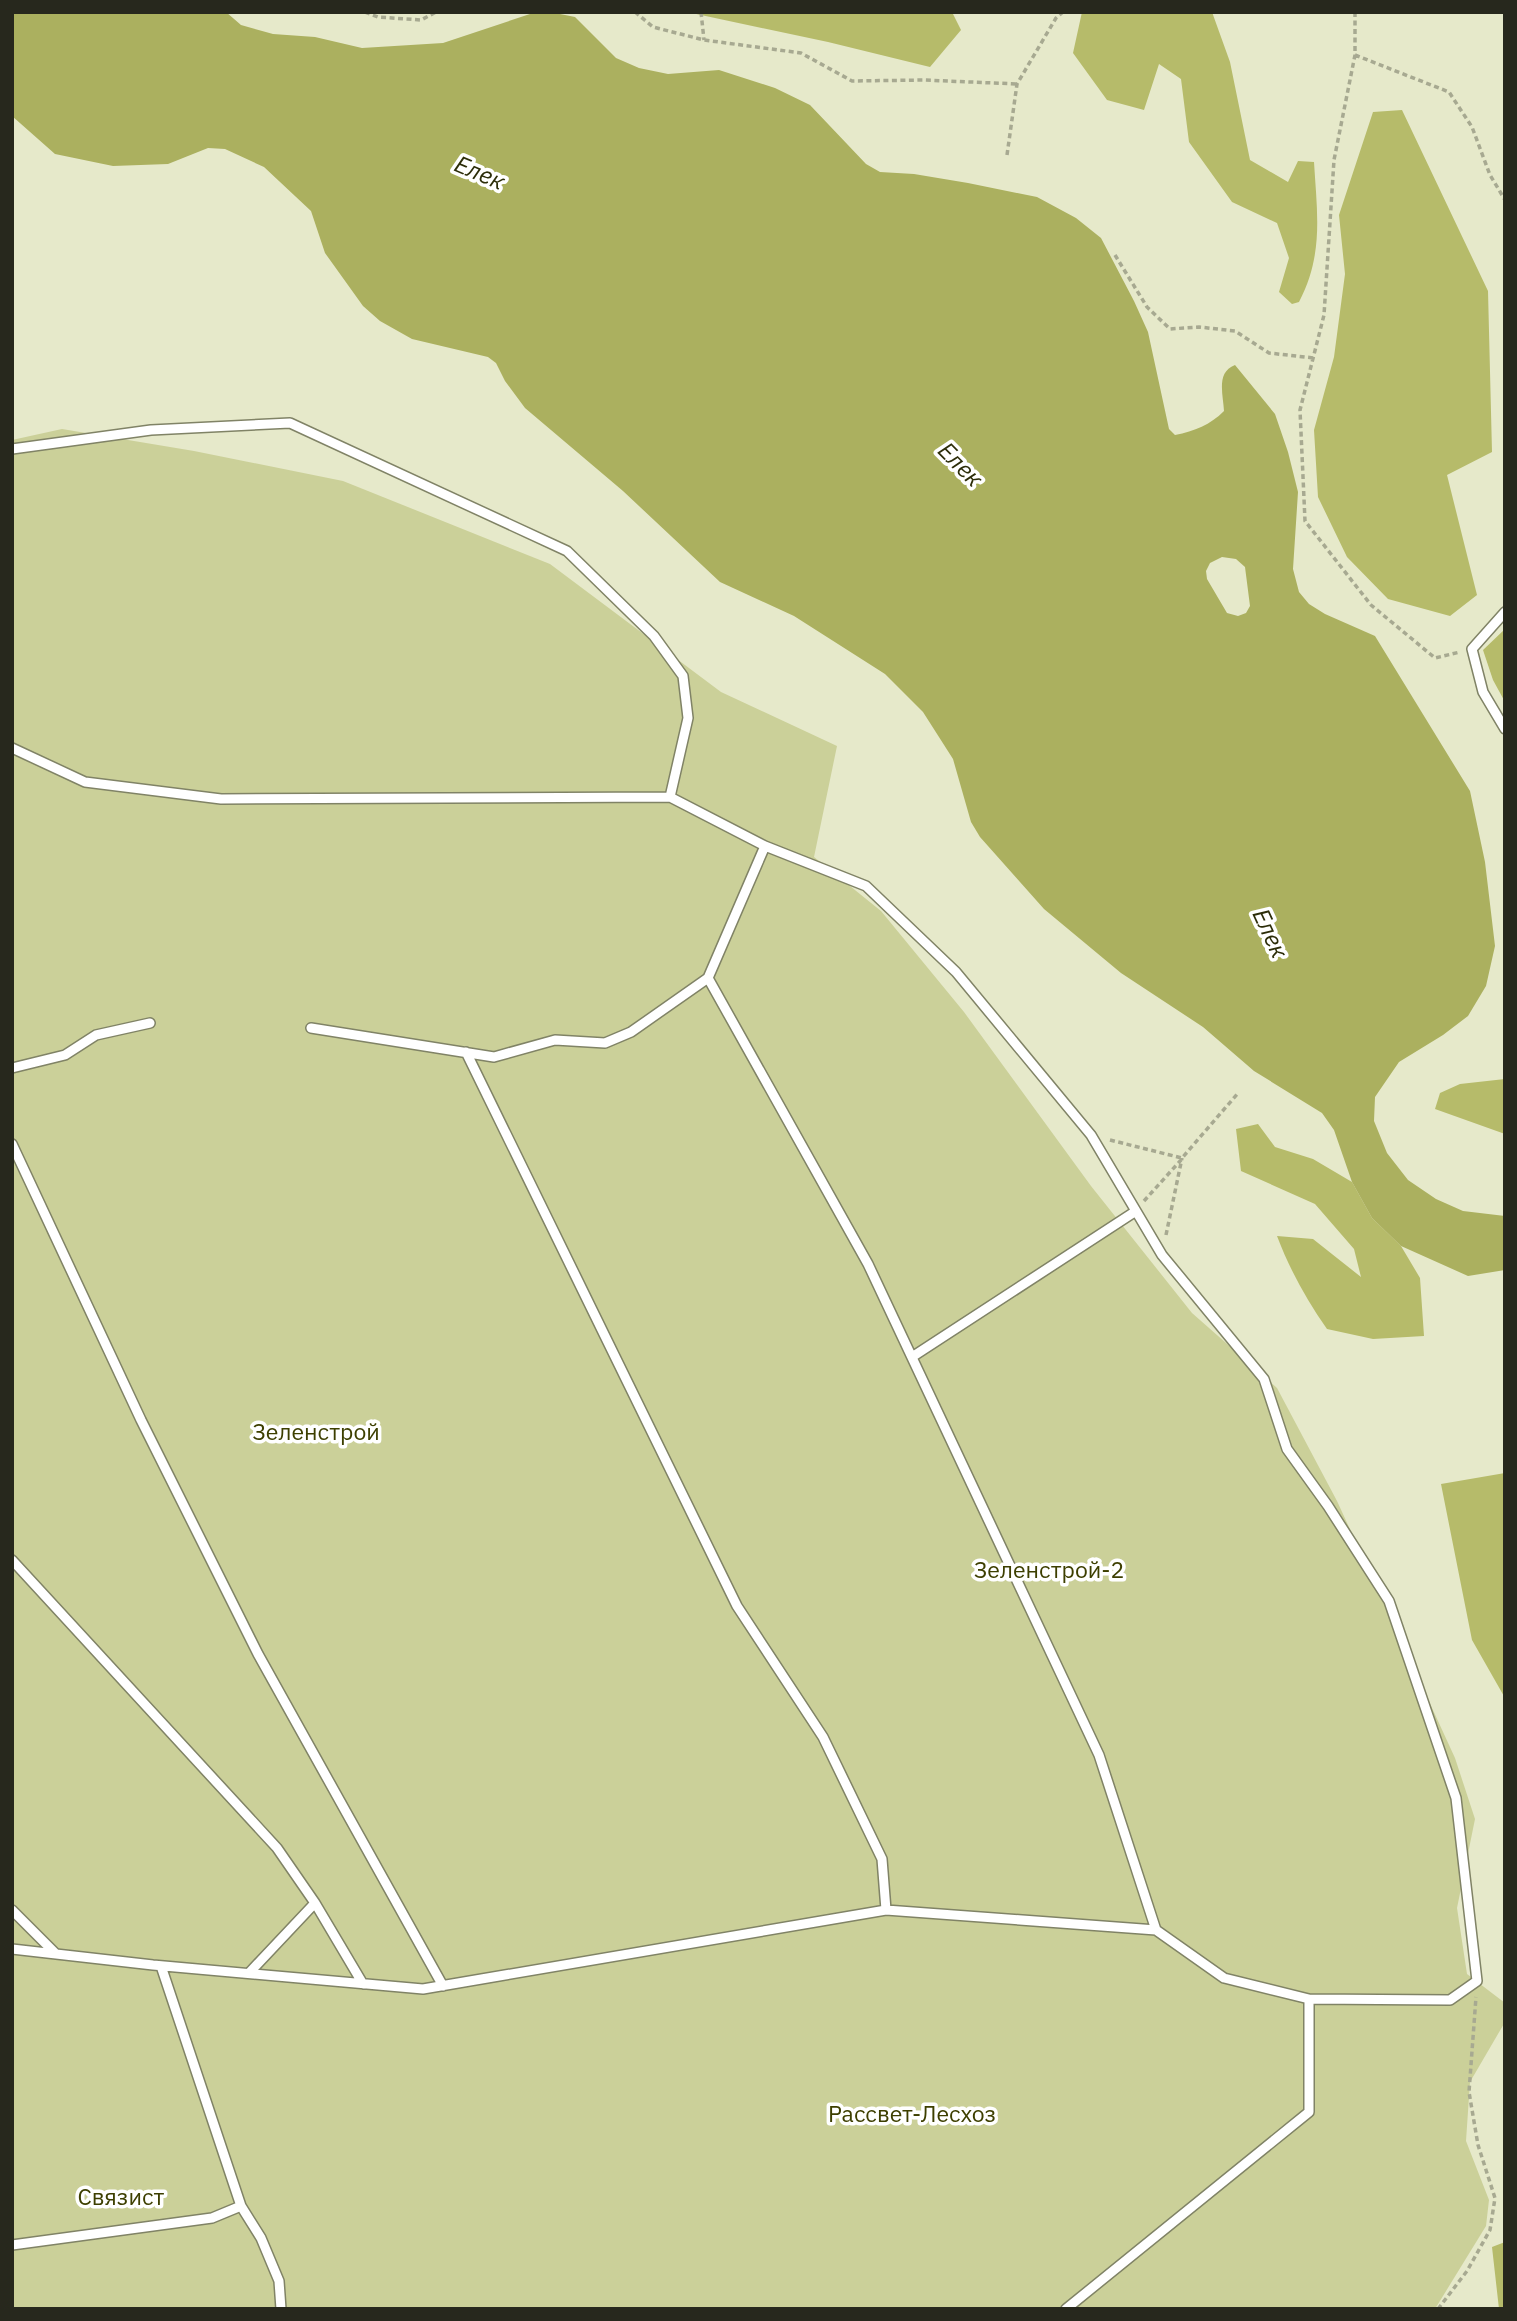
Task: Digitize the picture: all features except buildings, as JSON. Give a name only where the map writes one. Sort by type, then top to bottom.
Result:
[{"type":"lane","points":[[12,449],[151,430],[290,423],[567,551],[654,636],[683,676],[688,718],[670,797]]},
{"type":"lane","points":[[1505,612],[1472,649],[1483,692],[1505,729]]},
{"type":"lane","points":[[12,748],[85,782],[221,799],[670,797],[765,846],[866,886],[956,972],[1091,1135],[1162,1255],[1264,1379],[1287,1449],[1328,1506],[1389,1601],[1456,1798],[1477,1981],[1450,2000],[1309,1999],[1224,1978],[1156,1930],[886,1910],[423,1989],[161,1966],[12,1949]]},
{"type":"lane","points":[[311,1028],[494,1057],[555,1040],[605,1043],[631,1031],[708,978],[765,846]]},
{"type":"lane","points":[[708,978],[868,1264],[912,1357],[1099,1755],[1156,1930]]},
{"type":"lane","points":[[12,1068],[65,1055],[96,1035],[150,1023]]},
{"type":"lane","points":[[466,1052],[737,1606],[824,1737],[882,1859],[886,1910]]},
{"type":"lane","points":[[12,1144],[141,1420],[258,1654],[443,1986]]},
{"type":"lane","points":[[912,1357],[1136,1211]]},
{"type":"lane","points":[[12,1560],[277,1848],[315,1903],[363,1984]]},
{"type":"lane","points":[[249,1973],[315,1903]]},
{"type":"lane","points":[[12,1910],[56,1954]]},
{"type":"lane","points":[[161,1966],[242,2206],[261,2238],[279,2281],[281,2309]]},
{"type":"lane","points":[[1066,2309],[1309,2112],[1309,1999]]},
{"type":"lane","points":[[12,2245],[212,2218],[242,2206]]},
{"type":"path","points":[[365,12],[378,17],[421,20],[436,12]]},
{"type":"path","points":[[635,12],[653,27],[704,40],[801,52],[852,81],[924,80],[1017,84]]},
{"type":"path","points":[[701,12],[704,40]]},
{"type":"path","points":[[1007,155],[1017,84],[1056,18],[1063,12]]},
{"type":"path","points":[[1355,12],[1354,55],[1334,160],[1324,315],[1300,410],[1306,521],[1371,605],[1436,658],[1472,649]]},
{"type":"path","points":[[1354,55],[1449,92],[1472,127],[1490,175],[1505,200]]},
{"type":"path","points":[[1115,255],[1147,307],[1170,329],[1199,327],[1235,331],[1269,353],[1314,358]]},
{"type":"path","points":[[1136,1211],[1239,1092]]},
{"type":"path","points":[[1091,1135],[1182,1158]]},
{"type":"path","points":[[1162,1255],[1182,1158]]},
{"type":"path","points":[[1438,2309],[1467,2272],[1490,2230],[1495,2198],[1478,2145],[1469,2092],[1477,1981]]},
{"type":"green space","points":[[62,429],[194,451],[343,481],[550,564],[721,692],[837,746],[814,857],[881,911],[964,1012],[1091,1186],[1192,1313],[1277,1388],[1337,1501],[1455,1758],[1475,1819],[1457,1908],[1467,1974],[1505,2003],[1505,2022],[1470,2082],[1466,2141],[1489,2200],[1486,2226],[1435,2309],[12,2309],[12,440]]},
{"type":"shaded area","points":[[687,12],[952,12],[961,30],[930,67]]},
{"type":"shaded area","points":[[1082,12],[1212,12],[1230,62],[1250,160],[1288,182],[1298,161],[1314,162],[1316,250],[1299,302],[1292,304],[1279,292],[1289,258],[1277,223],[1232,202],[1189,142],[1181,79],[1159,64],[1144,110],[1107,100],[1073,53]]},
{"type":"shaded area","points":[[1402,110],[1488,291],[1492,452],[1447,475],[1477,595],[1450,616],[1388,599],[1347,557],[1318,497],[1314,430],[1334,357],[1345,274],[1339,215],[1373,112]]},
{"type":"shaded area","points":[[1505,629],[1505,702],[1493,680],[1483,650]]},
{"type":"shaded area","points":[[1505,1079],[1505,1134],[1435,1109],[1440,1093],[1460,1084]]},
{"type":"shaded area","points":[[1258,1124],[1275,1147],[1313,1159],[1352,1182],[1372,1218],[1401,1246],[1420,1278],[1424,1336],[1373,1339],[1327,1329],[1299,1284],[1277,1236],[1313,1239],[1361,1277],[1354,1249],[1315,1204],[1241,1171],[1236,1129]]},
{"type":"shaded area","points":[[1505,1473],[1505,1698],[1472,1640],[1441,1484]]},
{"type":"shaded area","points":[[1505,2242],[1505,2309],[1499,2309],[1492,2247]]},
{"type":"water","name":"Елек","points":[[12,12],[226,12],[241,25],[273,34],[315,37],[362,48],[443,43],[533,13],[555,13],[575,17],[616,58],[639,68],[668,74],[719,70],[775,88],[810,105],[866,164],[880,172],[914,174],[1037,197],[1076,218],[1101,238],[1134,301],[1148,332],[1169,429],[1175,435],[1202,427],[1224,411],[1223,378],[1229,368],[1235,365],[1275,414],[1298,492],[1293,569],[1299,592],[1309,604],[1325,614],[1375,636],[1470,791],[1485,862],[1495,946],[1486,986],[1468,1016],[1399,1062],[1375,1097],[1374,1121],[1387,1153],[1408,1180],[1436,1199],[1463,1211],[1505,1216],[1505,1270],[1468,1276],[1401,1246],[1372,1218],[1352,1182],[1334,1130],[1322,1113],[1254,1071],[1203,1027],[1121,973],[1044,909],[980,837],[971,822],[953,759],[923,712],[885,674],[794,616],[720,582],[623,491],[525,408],[505,381],[496,363],[488,357],[412,339],[380,321],[363,306],[325,253],[311,211],[264,167],[225,149],[208,148],[168,164],[113,166],[55,154],[12,116]],"holes":[[[1222,557],[1236,559],[1245,567],[1250,606],[1246,613],[1238,616],[1227,613],[1207,579],[1206,571],[1210,563]]]},
{"type":"park label","name":"Зеленстрой","points":[[316,1431]]},
{"type":"park label","name":"Зеленстрой-2","points":[[1049,1569]]},
{"type":"park label","name":"Рассвет-Лесхоз","points":[[912,2113]]},
{"type":"park label","name":"Связист","points":[[121,2196]]}]
